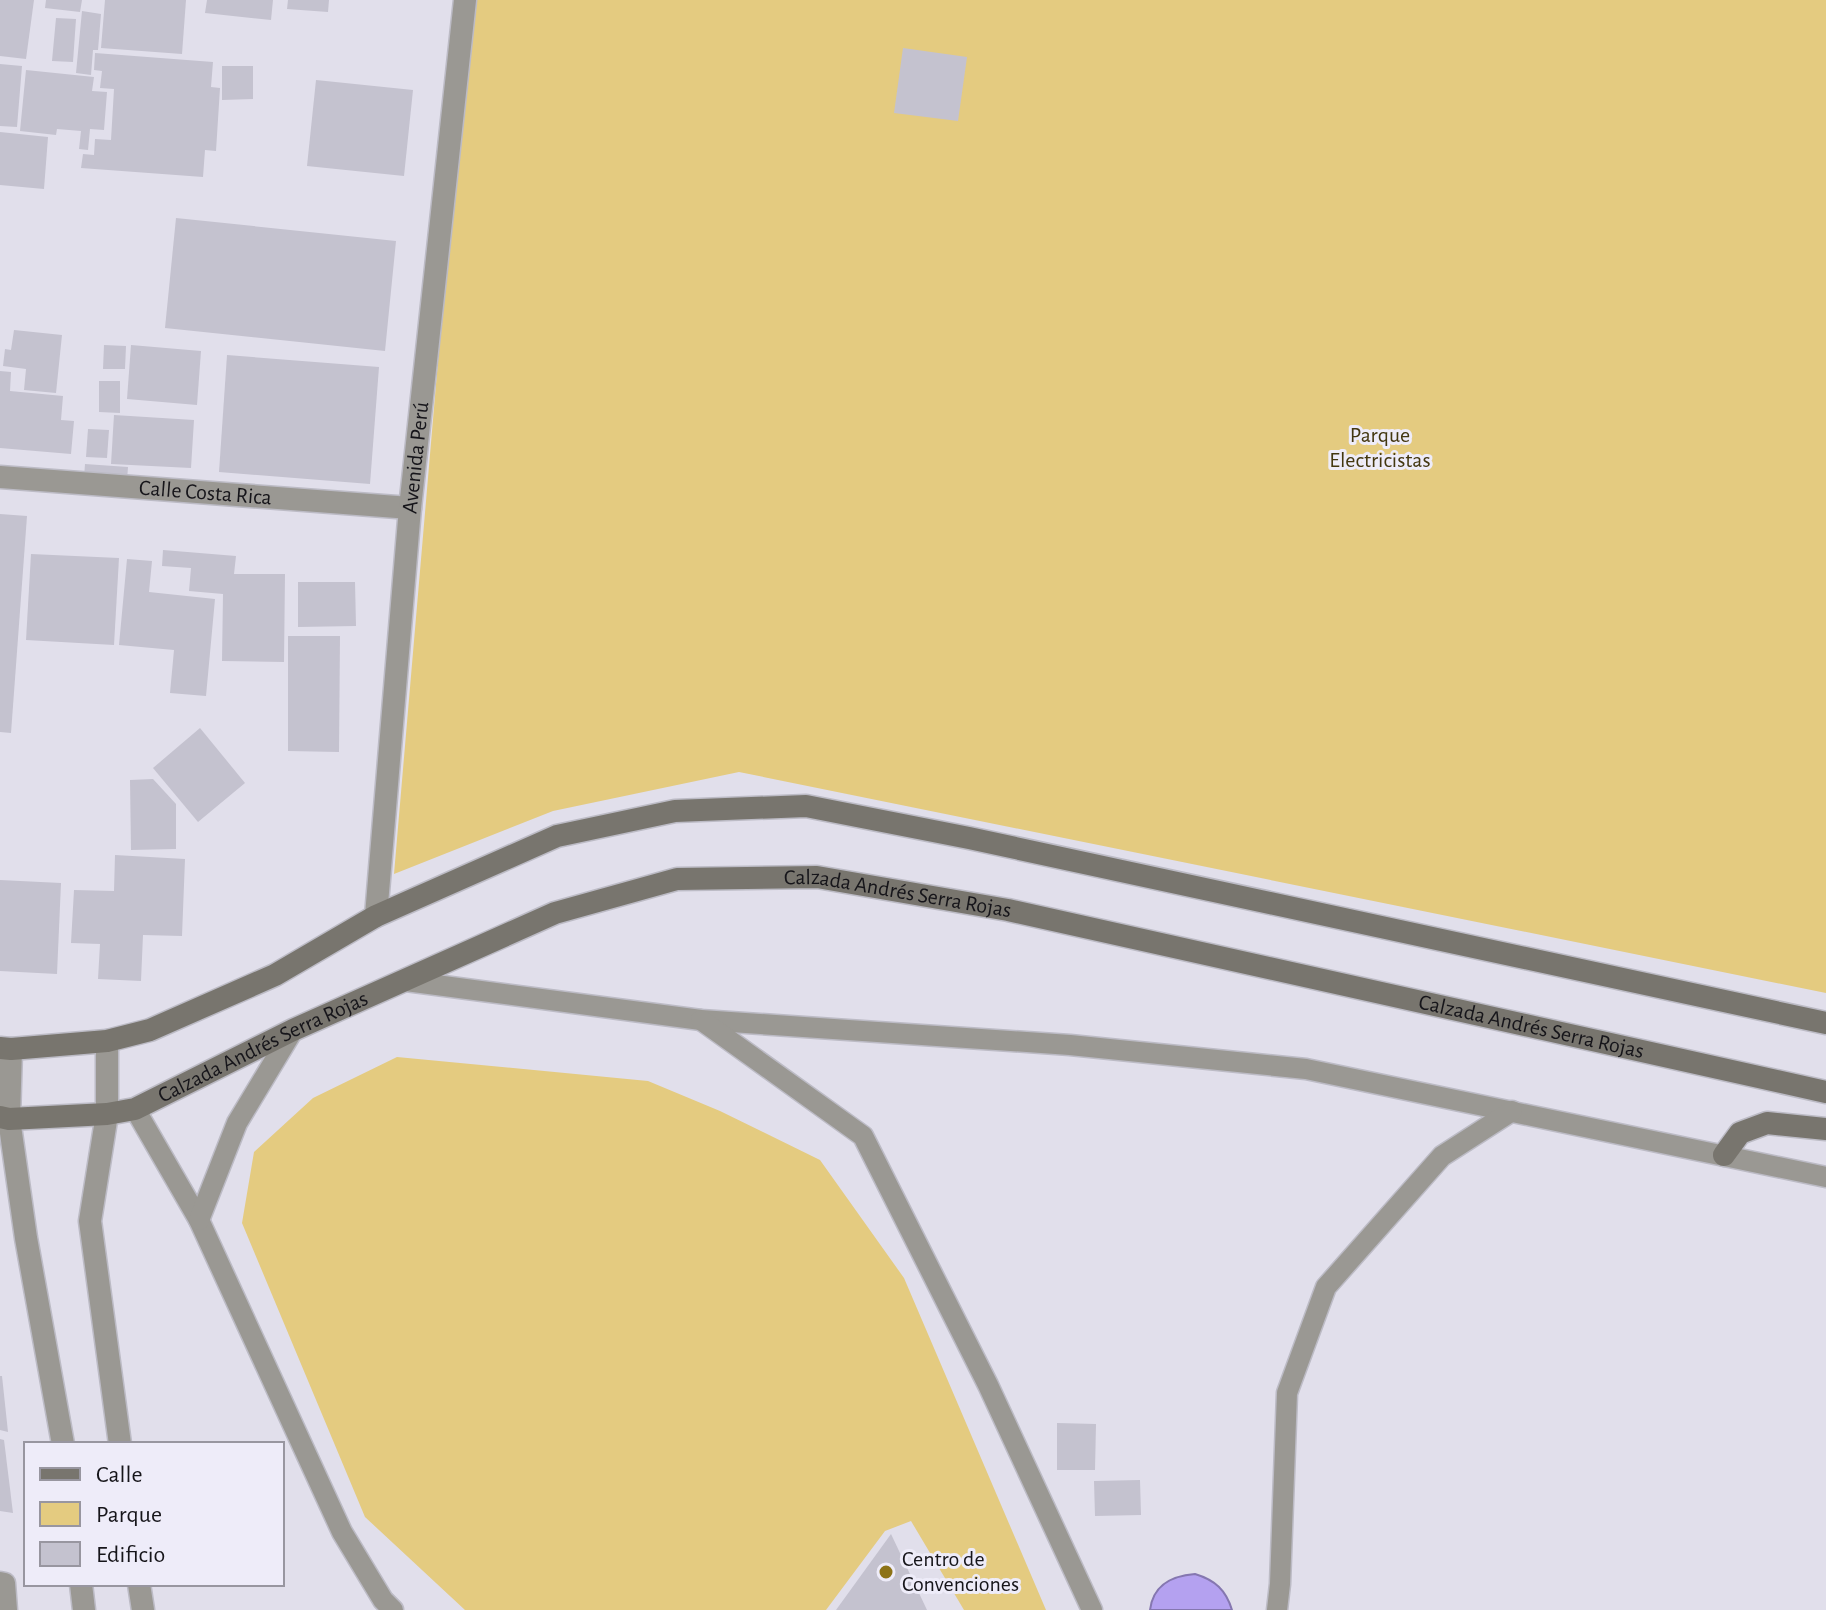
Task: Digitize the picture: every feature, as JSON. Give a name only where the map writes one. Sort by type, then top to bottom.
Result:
[{"type":"main road","points":[[5,1048],[107,1041],[150,1030],[275,975],[376,916],[557,836],[675,811],[806,806],[969,838],[1826,1023]]},
{"type":"main road","name":"Calzada Andrés Serra Rojas","points":[[3,1123],[135,1109],[293,1030],[555,913],[677,879],[817,877],[1008,910],[1826,1092]]},
{"type":"main road","points":[[1724,1155],[1740,1133],[1767,1123],[1826,1129]]},
{"type":"street","name":"Avenida Perú","points":[[376,916],[410,508],[465,0]]},
{"type":"street","name":"Calle Costa Rica","points":[[0,477],[410,508]]},
{"type":"street","points":[[107,1041],[107,1114],[90,1221],[120,1442]]},
{"type":"street","points":[[5,1048],[3,1123],[63,1442]]},
{"type":"street","points":[[81,1586],[84,1610]]},
{"type":"street","points":[[139,1586],[143,1610]]},
{"type":"lane","points":[[406,981],[701,1020],[1070,1045],[1306,1069],[1826,1177]]},
{"type":"lane","points":[[701,1020],[863,1136],[988,1385],[1092,1610]]},
{"type":"lane","points":[[199,1220],[237,1123],[293,1030]]},
{"type":"lane","points":[[135,1109],[199,1220],[342,1532],[383,1600],[393,1610]]},
{"type":"lane","points":[[1277,1610],[1287,1393],[1326,1287],[1442,1156],[1512,1111]]},
{"type":"lane","points":[[0,1582],[5,1583],[7,1610]]},
{"type":"green space","name":"Parque Electricistas","points":[[469,0],[1826,0],[1826,993],[739,772],[553,811],[394,874]]},
{"type":"green space","points":[[397,1057],[648,1081],[720,1111],[820,1160],[904,1278],[1046,1610],[964,1610],[911,1521],[885,1531],[826,1610],[465,1610],[365,1517],[242,1223],[254,1152],[313,1098]]},
{"type":"shaded area","points":[[1195,1574],[1219,1587],[1232,1610],[1150,1610],[1155,1594],[1165,1583]]},
{"type":"building","points":[[0,0],[34,0],[26,59],[0,56]]},
{"type":"building","points":[[46,0],[82,0],[80,12],[45,8]]},
{"type":"building","points":[[105,0],[186,0],[182,54],[101,48]]},
{"type":"building","points":[[207,0],[273,0],[271,20],[205,13]]},
{"type":"building","points":[[288,0],[329,0],[328,12],[287,9]]},
{"type":"building","points":[[82,11],[101,14],[98,50],[93,50],[91,75],[76,73]]},
{"type":"building","points":[[56,18],[76,19],[73,62],[52,61]]},
{"type":"building","points":[[903,48],[967,57],[958,121],[894,113]]},
{"type":"building","points":[[95,53],[213,62],[211,87],[220,88],[216,151],[205,150],[203,177],[81,168],[83,154],[94,155],[95,139],[111,140],[114,89],[100,88],[102,71],[94,70]]},
{"type":"building","points":[[0,64],[22,66],[17,127],[0,126]]},
{"type":"building","points":[[222,66],[253,66],[253,99],[222,100]]},
{"type":"building","points":[[26,70],[94,77],[92,91],[107,92],[104,130],[90,129],[88,150],[79,149],[81,131],[57,129],[56,135],[20,131]]},
{"type":"building","points":[[316,80],[413,90],[404,176],[307,166]]},
{"type":"building","points":[[0,132],[48,137],[44,189],[0,185]]},
{"type":"building","points":[[176,218],[396,241],[385,351],[165,328]]},
{"type":"building","points":[[14,330],[62,335],[56,393],[24,390],[26,369],[3,366],[5,349],[11,350]]},
{"type":"building","points":[[104,345],[126,346],[125,369],[103,369]]},
{"type":"building","points":[[131,345],[201,351],[197,405],[127,399]]},
{"type":"building","points":[[227,355],[379,367],[370,484],[219,472]]},
{"type":"building","points":[[0,371],[11,372],[10,391],[63,396],[61,420],[74,421],[71,454],[0,448]]},
{"type":"building","points":[[99,381],[120,381],[120,413],[99,412]]},
{"type":"building","points":[[114,415],[194,420],[191,468],[111,464]]},
{"type":"building","points":[[88,429],[109,430],[107,458],[86,457]]},
{"type":"building","points":[[85,464],[128,467],[127,480],[84,477]]},
{"type":"building","points":[[0,514],[27,516],[11,733],[0,732]]},
{"type":"building","points":[[163,550],[236,556],[234,574],[285,574],[284,662],[222,661],[223,594],[189,591],[191,568],[162,566]]},
{"type":"building","points":[[31,554],[119,558],[114,645],[26,640]]},
{"type":"building","points":[[127,559],[152,561],[149,592],[215,599],[206,696],[170,693],[174,650],[119,645]]},
{"type":"building","points":[[298,582],[355,582],[356,626],[298,627]]},
{"type":"building","points":[[288,636],[340,636],[339,752],[288,751]]},
{"type":"building","points":[[200,728],[245,783],[198,822],[153,768]]},
{"type":"building","points":[[153,779],[176,804],[176,849],[131,850],[130,780]]},
{"type":"building","points":[[115,855],[185,859],[182,936],[143,935],[141,981],[98,979],[100,944],[71,943],[74,890],[114,891]]},
{"type":"building","points":[[0,880],[61,883],[57,974],[0,971]]},
{"type":"building","points":[[2,1376],[8,1432],[0,1430]]},
{"type":"building","points":[[1057,1423],[1096,1424],[1095,1470],[1057,1470]]},
{"type":"building","points":[[0,1439],[4,1440],[13,1513],[0,1511]]},
{"type":"building","points":[[1140,1480],[1141,1515],[1095,1516],[1094,1481]]},
{"type":"building","name":"Centro de Convenciones","points":[[891,1534],[927,1610],[836,1610]]},
{"type":"place","name":"Centro de Convenciones","points":[[886,1572]]}]
